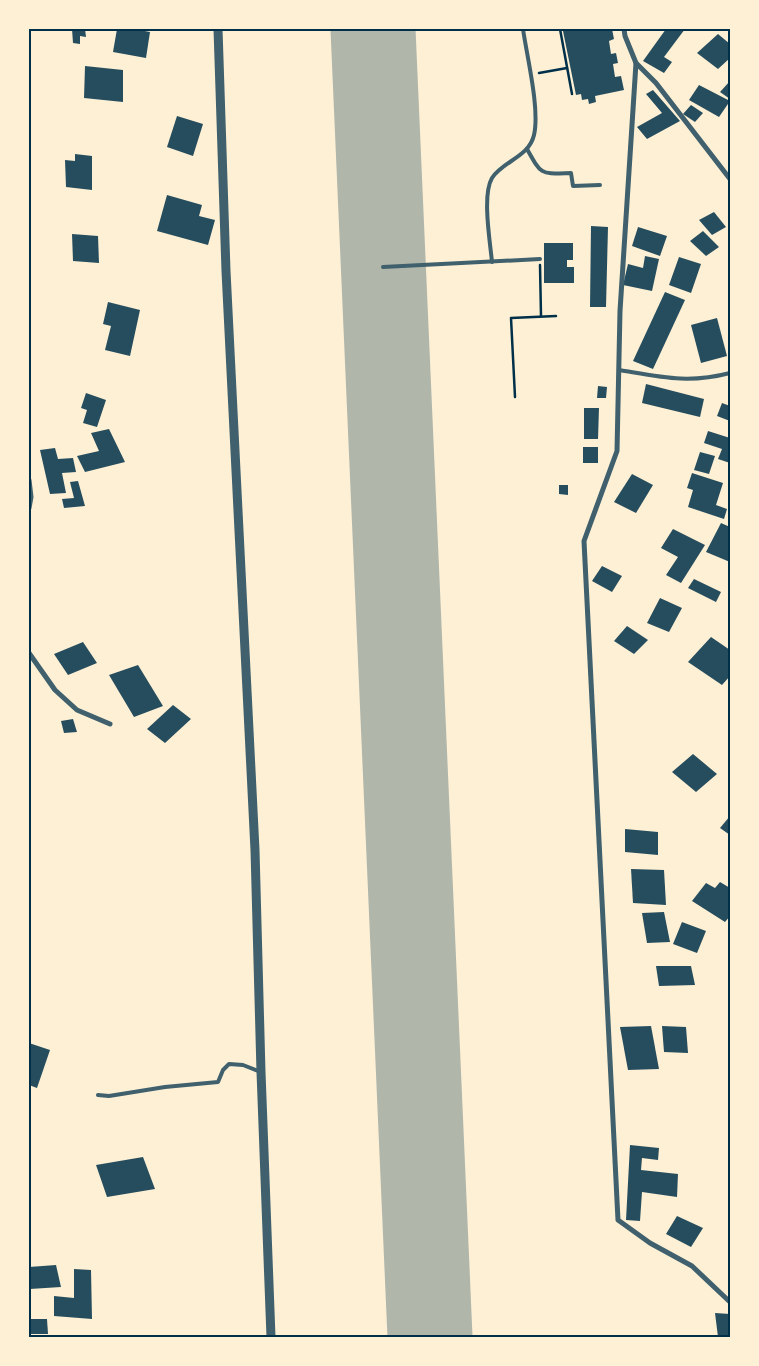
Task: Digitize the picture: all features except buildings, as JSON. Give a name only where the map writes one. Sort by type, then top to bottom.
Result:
[{"type":"street","points":[[218,29],[226,271],[255,850],[271,1337]]},
{"type":"street","points":[[624,29],[624,36],[636,63],[656,83],[730,179]]},
{"type":"street","points":[[636,63],[621,301],[617,451],[584,541],[618,1220],[650,1244],[692,1266],[730,1302]]},
{"type":"street","points":[[29,480],[31,497],[29,508]]},
{"type":"street","points":[[29,653],[62,697],[77,710],[110,724]]},
{"type":"lane","points":[[492,262],[487,194],[492,178],[527,149],[534,137],[537,118],[523,29]]},
{"type":"lane","points":[[527,149],[541,172],[546,174],[571,173],[573,186],[600,185]]},
{"type":"lane","points":[[383,267],[540,259]]},
{"type":"lane","points":[[619,370],[677,380],[708,379],[730,373]]},
{"type":"lane","points":[[98,1095],[109,1096],[164,1087],[218,1082],[223,1070],[229,1064],[243,1065],[261,1072]]},
{"type":"path","points":[[560,29],[572,94]]},
{"type":"path","points":[[530,75],[567,68]]},
{"type":"path","points":[[540,259],[541,316]]},
{"type":"path","points":[[514,397],[511,318],[556,316]]},
{"type":"runway","points":[[373,29],[430,1337]]}]
